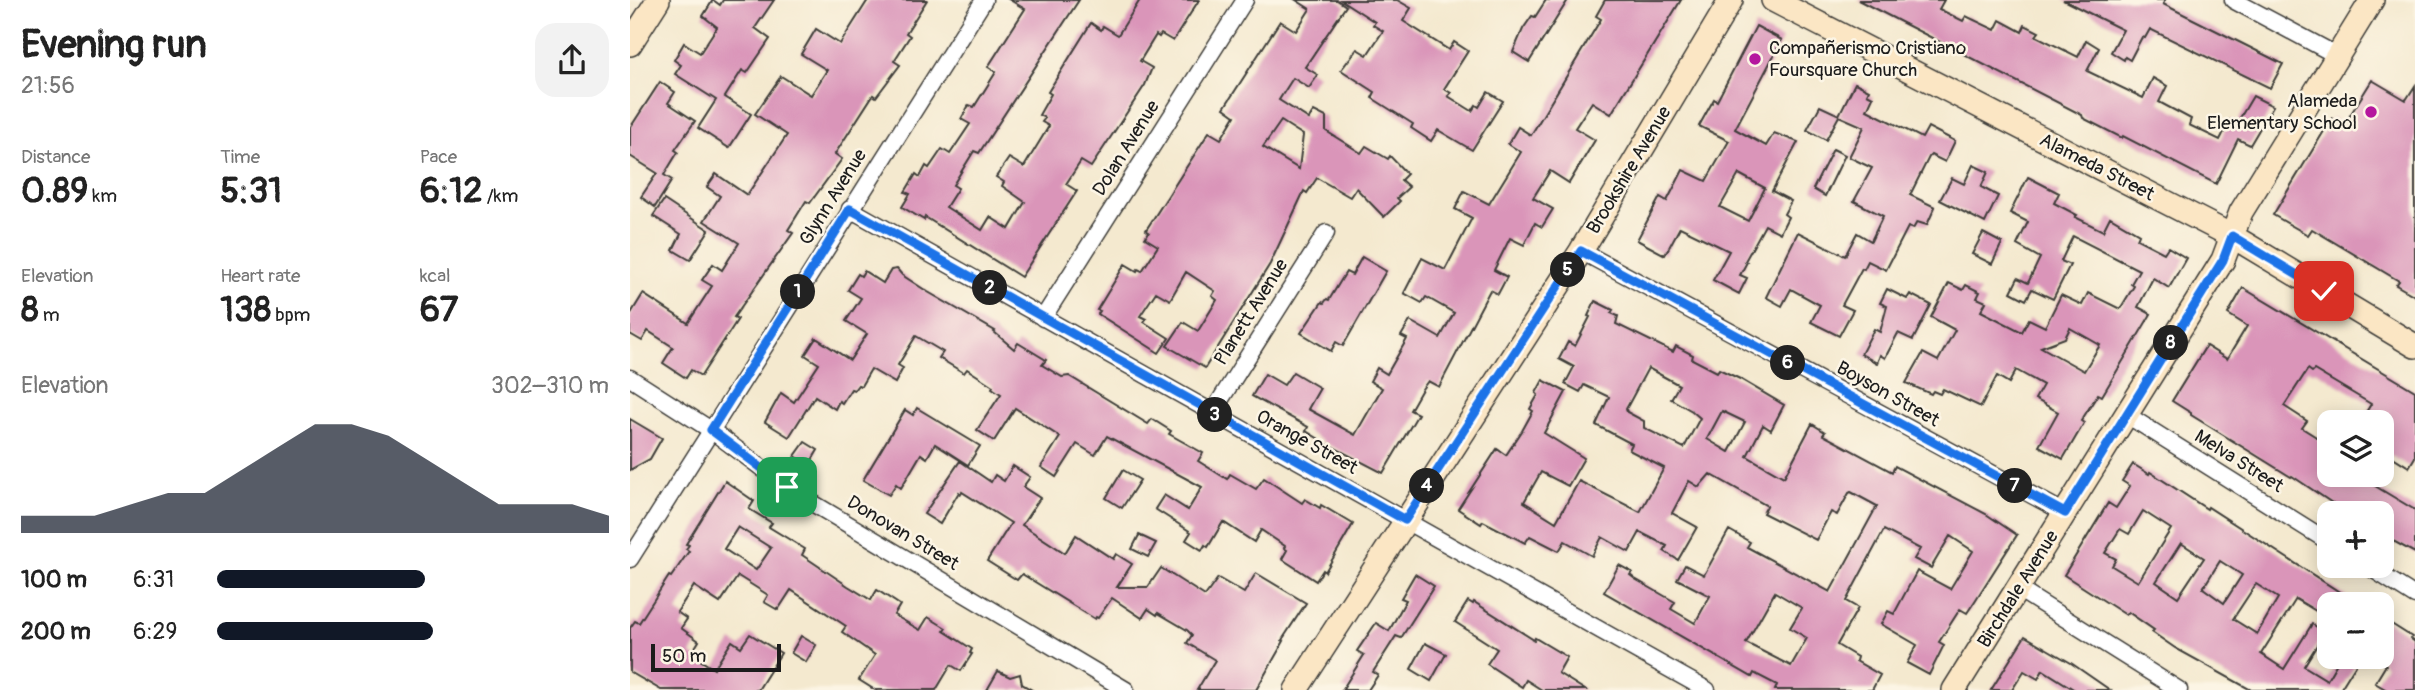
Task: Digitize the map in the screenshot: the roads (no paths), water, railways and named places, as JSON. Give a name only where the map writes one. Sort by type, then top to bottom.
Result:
[{"type":"street","points":[[630,44],[658,0]]},
{"type":"street","name":"Glynn Avenue","points":[[630,559],[984,0]]},
{"type":"street","name":"Dolan Avenue","points":[[1043,318],[1245,0]]},
{"type":"street","name":"Brookshire Avenue","points":[[1296,690],[1581,251],[1731,0]]},
{"type":"street","name":"Alameda Street","points":[[1773,0],[2232,236],[2415,346]]},
{"type":"street","points":[[2232,0],[2336,55]]},
{"type":"street","name":"Birchdale Avenue","points":[[1954,690],[2223,260],[2241,212],[2372,0]]},
{"type":"street","name":"Orange Street","points":[[850,209],[1707,690]]},
{"type":"street","name":"Planett Avenue","points":[[1212,413],[1326,233]]},
{"type":"street","name":"Boyson Street","points":[[1581,251],[2065,513]]},
{"type":"street","name":"Donovan Street","points":[[630,378],[711,430],[794,492],[1126,690]]},
{"type":"street","name":"Melva Street","points":[[2127,415],[2317,534]]},
{"type":"street","points":[[2387,578],[2415,596]]},
{"type":"street","points":[[2018,589],[2179,690]]},
{"type":"place","name":"Compañerismo Cristiano Foursquare Church","points":[[1755,59]]},
{"type":"place","name":"Alameda Elementary School","points":[[2371,112]]}]
